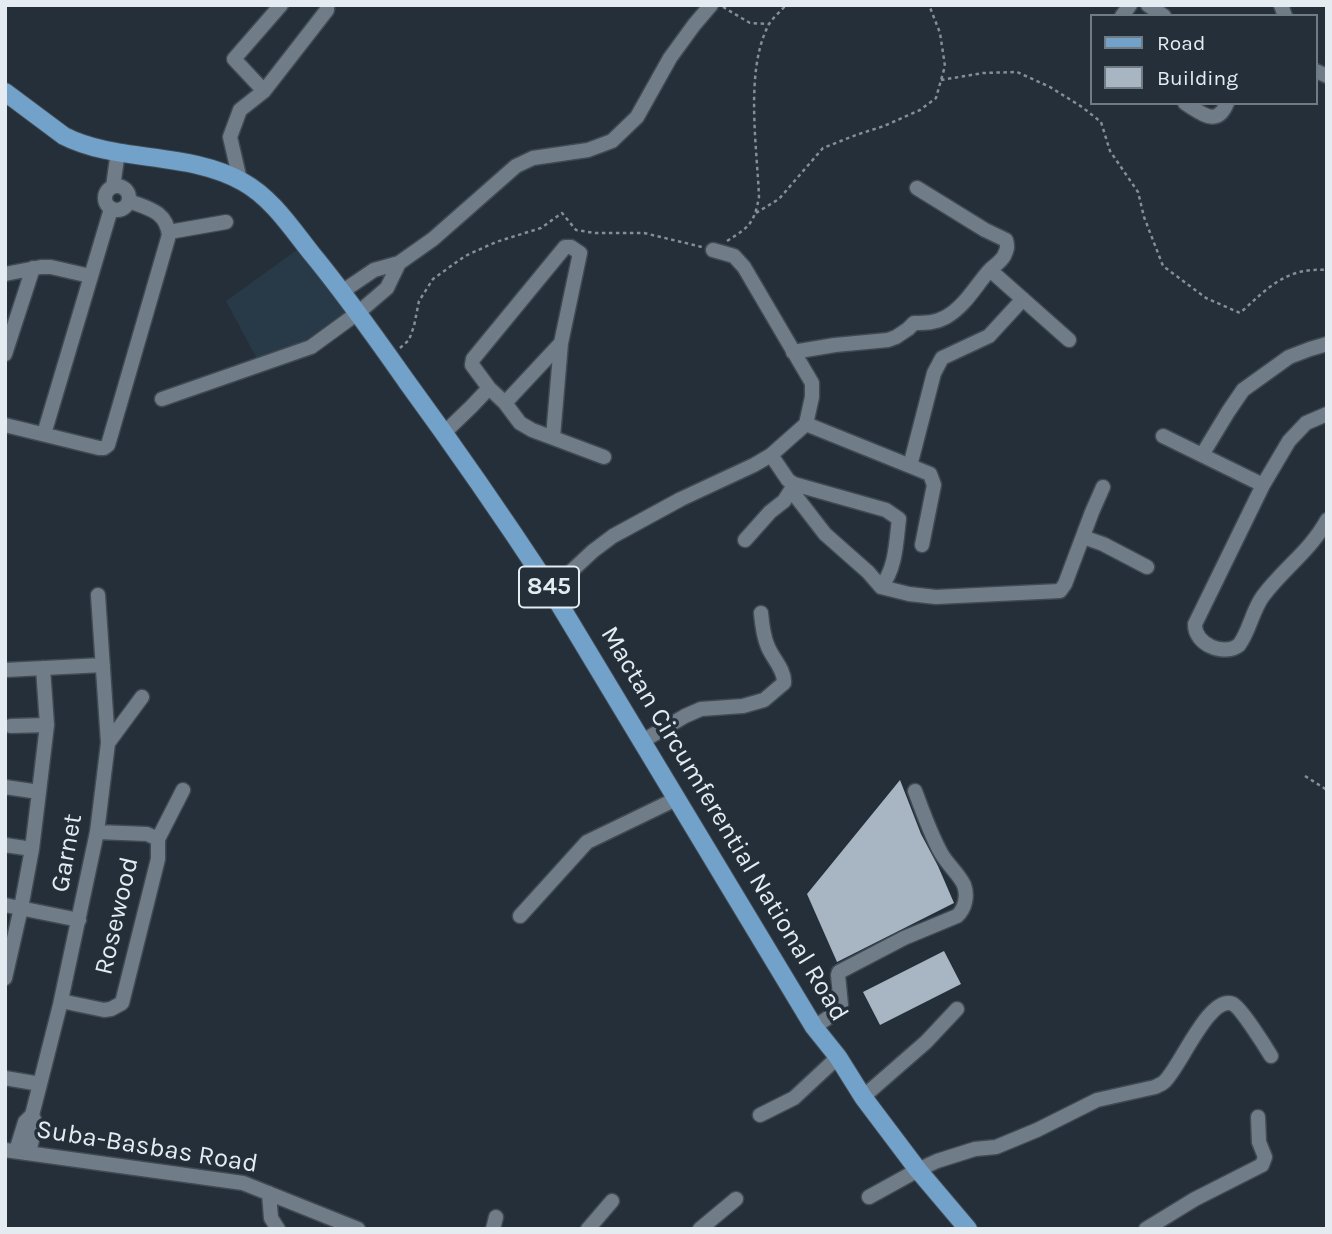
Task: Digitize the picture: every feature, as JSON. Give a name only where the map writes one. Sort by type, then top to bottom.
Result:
[{"type":"main road","name":"Mactan Circumferential National Road","points":[[5,92],[74,141],[222,172],[251,186],[272,205],[359,312],[549,587],[814,1027],[918,1170],[968,1229]]},
{"type":"street","points":[[264,91],[234,59],[281,5]]},
{"type":"street","points":[[240,180],[230,137],[240,110],[264,91],[327,10],[327,5]]},
{"type":"street","points":[[343,291],[374,270],[399,263],[441,232],[516,166],[533,158],[588,150],[612,141],[637,117],[670,58],[711,5]]},
{"type":"street","points":[[1188,105],[1208,117],[1215,117],[1224,112],[1226,105]]},
{"type":"street","points":[[117,187],[123,152]]},
{"type":"street","points":[[117,187],[129,194],[129,201],[123,209],[117,211],[111,209],[105,197],[108,190],[117,187]]},
{"type":"street","points":[[793,352],[888,340],[897,337],[914,323],[929,324],[943,318],[952,313],[1000,262],[1006,253],[1006,240],[918,188]]},
{"type":"street","points":[[5,425],[102,449],[106,447],[169,239],[165,221],[158,213],[129,201]]},
{"type":"street","points":[[44,435],[111,209]]},
{"type":"street","points":[[169,232],[226,222]]},
{"type":"street","points":[[552,437],[561,343],[580,253],[571,247],[565,247],[473,359],[472,365],[520,423],[532,430],[604,457]]},
{"type":"street","points":[[549,587],[564,578],[613,536],[681,499],[754,465],[806,424],[812,383],[744,267],[734,256],[713,250]]},
{"type":"street","points":[[162,399],[311,347],[387,288],[399,263]]},
{"type":"street","points":[[5,274],[51,267],[90,276]]},
{"type":"street","points":[[5,354],[33,268]]},
{"type":"street","points":[[990,270],[1069,340]]},
{"type":"street","points":[[910,466],[934,373],[942,358],[989,336],[1023,299]]},
{"type":"street","points":[[505,403],[561,343]]},
{"type":"street","points":[[1202,455],[1243,390],[1289,357],[1327,344]]},
{"type":"street","points":[[444,433],[489,388]]},
{"type":"street","points":[[1327,414],[1306,423],[1289,441],[1263,485],[1194,629],[1200,639],[1223,650],[1234,649],[1239,645],[1264,595],[1284,570],[1310,546],[1327,520]]},
{"type":"street","points":[[806,424],[930,474],[934,485],[922,545]]},
{"type":"street","points":[[1163,436],[1263,485]]},
{"type":"street","points":[[771,454],[825,534],[881,587],[936,597],[1060,591],[1103,487]]},
{"type":"street","points":[[745,540],[770,512],[784,501],[793,487]]},
{"type":"street","points":[[793,487],[886,510],[899,519],[892,568],[881,587]]},
{"type":"street","points":[[1083,537],[1103,544],[1147,567]]},
{"type":"street","name":"Garnet","points":[[17,1151],[25,1122],[32,1115],[61,1001],[97,832],[108,743],[98,595]]},
{"type":"street","points":[[641,742],[701,709],[743,706],[764,700],[784,683],[783,673],[767,645],[761,613]]},
{"type":"street","points":[[5,670],[103,665]]},
{"type":"street","points":[[6,969],[32,849],[47,725],[43,668]]},
{"type":"street","points":[[108,743],[142,697]]},
{"type":"street","points":[[11,726],[47,725]]},
{"type":"street","points":[[5,787],[39,792]]},
{"type":"street","points":[[158,839],[183,790]]},
{"type":"street","points":[[814,1027],[840,1010],[840,971],[904,938],[957,916],[963,909],[964,886],[930,832],[915,791]]},
{"type":"street","points":[[520,916],[587,842],[676,799]]},
{"type":"street","name":"Rosewood","points":[[61,1001],[103,1010],[122,1003],[158,859],[158,839],[147,834],[97,832]]},
{"type":"street","points":[[5,845],[32,849]]},
{"type":"street","points":[[5,905],[79,920]]},
{"type":"street","points":[[869,1197],[937,1161],[975,1149],[996,1147],[1097,1100],[1163,1083],[1208,1015],[1224,1003],[1231,1003],[1239,1009],[1271,1056]]},
{"type":"street","points":[[863,1097],[926,1042],[957,1009]]},
{"type":"street","points":[[760,1115],[794,1098],[838,1058]]},
{"type":"street","points":[[5,1078],[40,1084]]},
{"type":"street","points":[[1146,1229],[1195,1199],[1262,1166],[1265,1157],[1259,1142],[1258,1117]]},
{"type":"street","name":"Suba-Basbas Road","points":[[17,1151],[243,1183],[358,1229]]},
{"type":"street","points":[[269,1193],[271,1218],[278,1229]]},
{"type":"street","points":[[700,1229],[736,1199]]},
{"type":"street","points":[[588,1229],[612,1201]]},
{"type":"path","points":[[720,5],[750,23],[769,24]]},
{"type":"path","points":[[390,357],[409,340],[419,301],[433,279],[465,256],[496,242],[541,228],[562,213],[576,230],[595,233],[644,233],[713,250],[747,228],[756,213],[759,197],[754,87],[759,53],[769,24],[786,5]]},
{"type":"path","points":[[756,213],[779,199],[824,148],[884,127],[920,110],[936,98],[945,66],[940,33],[929,5]]},
{"type":"path","points":[[941,79],[1017,72],[1050,87],[1101,122],[1110,152],[1138,192],[1144,217],[1163,266],[1206,298],[1240,313],[1286,276],[1303,270],[1327,270]]},
{"type":"path","points":[[1305,776],[1327,790]]},
{"type":"shaded area","points":[[298,249],[349,317],[306,348],[257,359],[226,301]]},
{"type":"building","points":[[900,780],[921,834],[954,903],[837,962],[807,894]]},
{"type":"building","points":[[944,951],[961,984],[880,1025],[863,992]]}]
